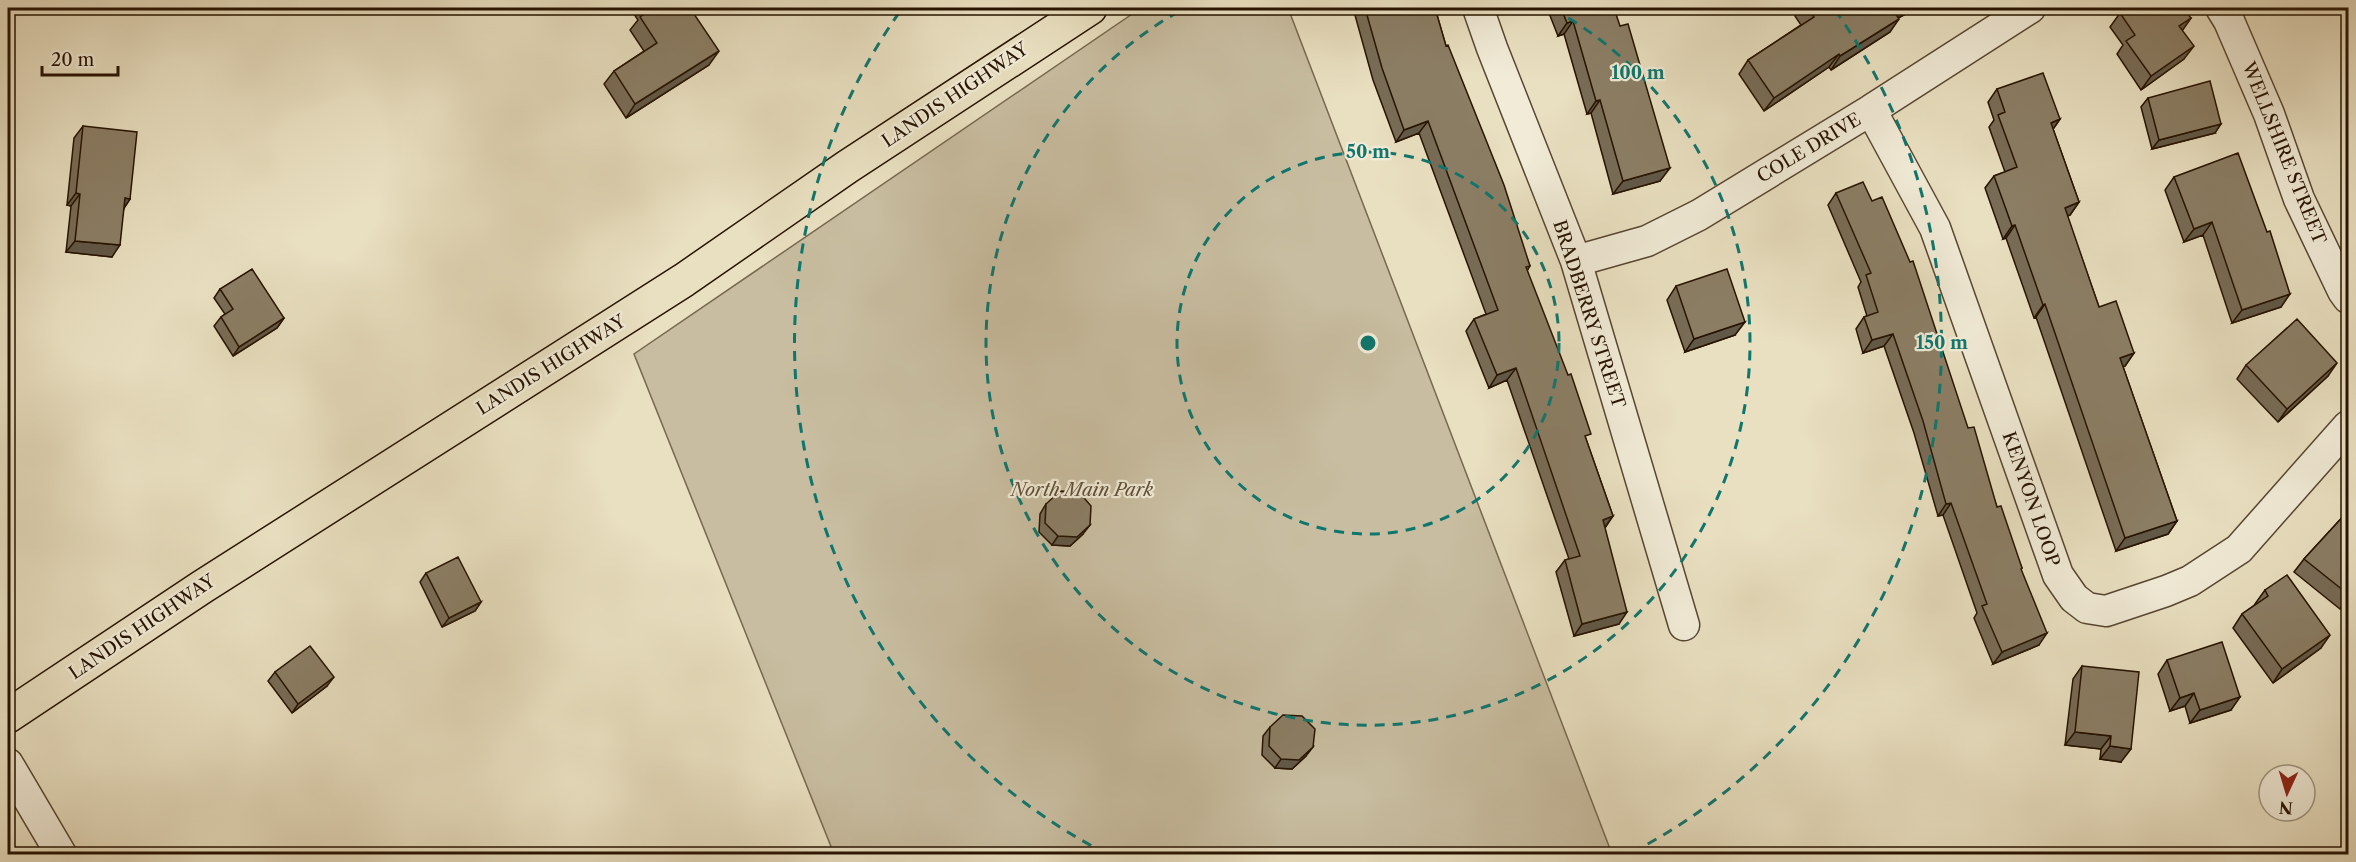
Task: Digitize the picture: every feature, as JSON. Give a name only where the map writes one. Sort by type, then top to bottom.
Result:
[{"type":"main road","name":"LANDIS HIGHWAY","points":[[8,716],[212,581],[684,280],[847,167],[1090,8]]},
{"type":"street","name":"BRADBERRY STREET","points":[[1478,8],[1576,261],[1684,625]]},
{"type":"street","name":"COLE DRIVE","points":[[1576,261],[1647,241],[1699,215],[1871,110],[2030,8]]},
{"type":"street","name":"WELLSHIRE STREET","points":[[2222,8],[2269,114],[2299,199],[2343,291],[2349,298]]},
{"type":"street","name":"KENYON LOOP","points":[[1871,110],[1935,228],[2058,575],[2074,598],[2087,608],[2106,611],[2166,591],[2190,581],[2240,549],[2349,426]]},
{"type":"street","points":[[8,764],[62,855]]},
{"type":"green space","name":"North Main Park","points":[[1141,8],[1288,8],[1612,854],[834,854],[634,354]]},
{"type":"building","points":[[648,8],[690,8],[719,51],[635,104],[614,71],[657,43],[640,17],[650,10]]},
{"type":"building","points":[[1365,8],[1435,8],[1446,46],[1448,45],[1504,185],[1530,266],[1526,267],[1568,375],[1571,374],[1591,434],[1585,436],[1613,516],[1603,520],[1627,612],[1582,624],[1565,560],[1580,556],[1516,368],[1497,375],[1474,319],[1498,310],[1428,121],[1404,130],[1382,68]]},
{"type":"building","points":[[1561,8],[1614,8],[1620,26],[1628,24],[1670,168],[1623,181],[1600,100],[1596,101],[1573,21],[1567,23]]},
{"type":"building","points":[[1808,8],[1901,8],[1894,11],[1899,19],[1840,56],[1839,54],[1774,98],[1748,60],[1814,17]]},
{"type":"building","points":[[2128,8],[2183,8],[2191,18],[2179,26],[2194,46],[2151,76],[2126,41],[2135,35],[2120,13]]},
{"type":"building","points":[[2043,73],[2060,119],[2051,123],[2079,202],[2065,208],[2099,307],[2116,301],[2134,353],[2120,358],[2177,521],[2125,538],[2045,304],[2043,305],[2015,225],[2012,226],[1994,176],[2017,167],[1998,115],[2005,112],[1997,89]]},
{"type":"building","points":[[2210,81],[2221,124],[2159,140],[2148,98]]},
{"type":"building","points":[[83,126],[137,132],[130,199],[125,198],[120,245],[75,241],[80,194],[76,193]]},
{"type":"building","points":[[2238,153],[2267,232],[2270,231],[2290,294],[2242,310],[2212,222],[2194,229],[2174,177]]},
{"type":"building","points":[[1863,182],[1872,201],[1882,197],[1910,262],[1913,261],[1968,428],[1974,427],[1997,507],[2001,506],[2021,569],[2047,633],[2002,652],[1982,606],[1987,604],[1951,503],[1946,504],[1923,421],[1893,334],[1872,340],[1864,317],[1878,312],[1866,275],[1871,273],[1836,193]]},
{"type":"building","points":[[252,269],[284,318],[239,347],[221,317],[233,309],[220,289]]},
{"type":"building","points":[[1727,269],[1745,322],[1694,339],[1676,286]]},
{"type":"building","points":[[2297,319],[2337,363],[2287,409],[2246,365]]},
{"type":"building","points":[[1060,491],[1079,492],[1091,506],[1090,525],[1077,537],[1058,536],[1045,523],[1046,504]]},
{"type":"building","points":[[2349,510],[2349,595],[2304,559]]},
{"type":"building","points":[[458,557],[481,602],[449,618],[426,573]]},
{"type":"building","points":[[2287,575],[2330,635],[2282,669],[2242,614],[2268,596],[2265,590]]},
{"type":"building","points":[[2222,642],[2240,697],[2200,710],[2194,693],[2180,698],[2167,660]]},
{"type":"building","points":[[310,646],[334,677],[298,704],[275,672]]},
{"type":"building","points":[[2082,666],[2139,672],[2131,749],[2110,746],[2111,736],[2075,732]]},
{"type":"building","points":[[1283,715],[1302,716],[1315,729],[1313,747],[1299,760],[1281,759],[1269,746],[1270,727]]}]
